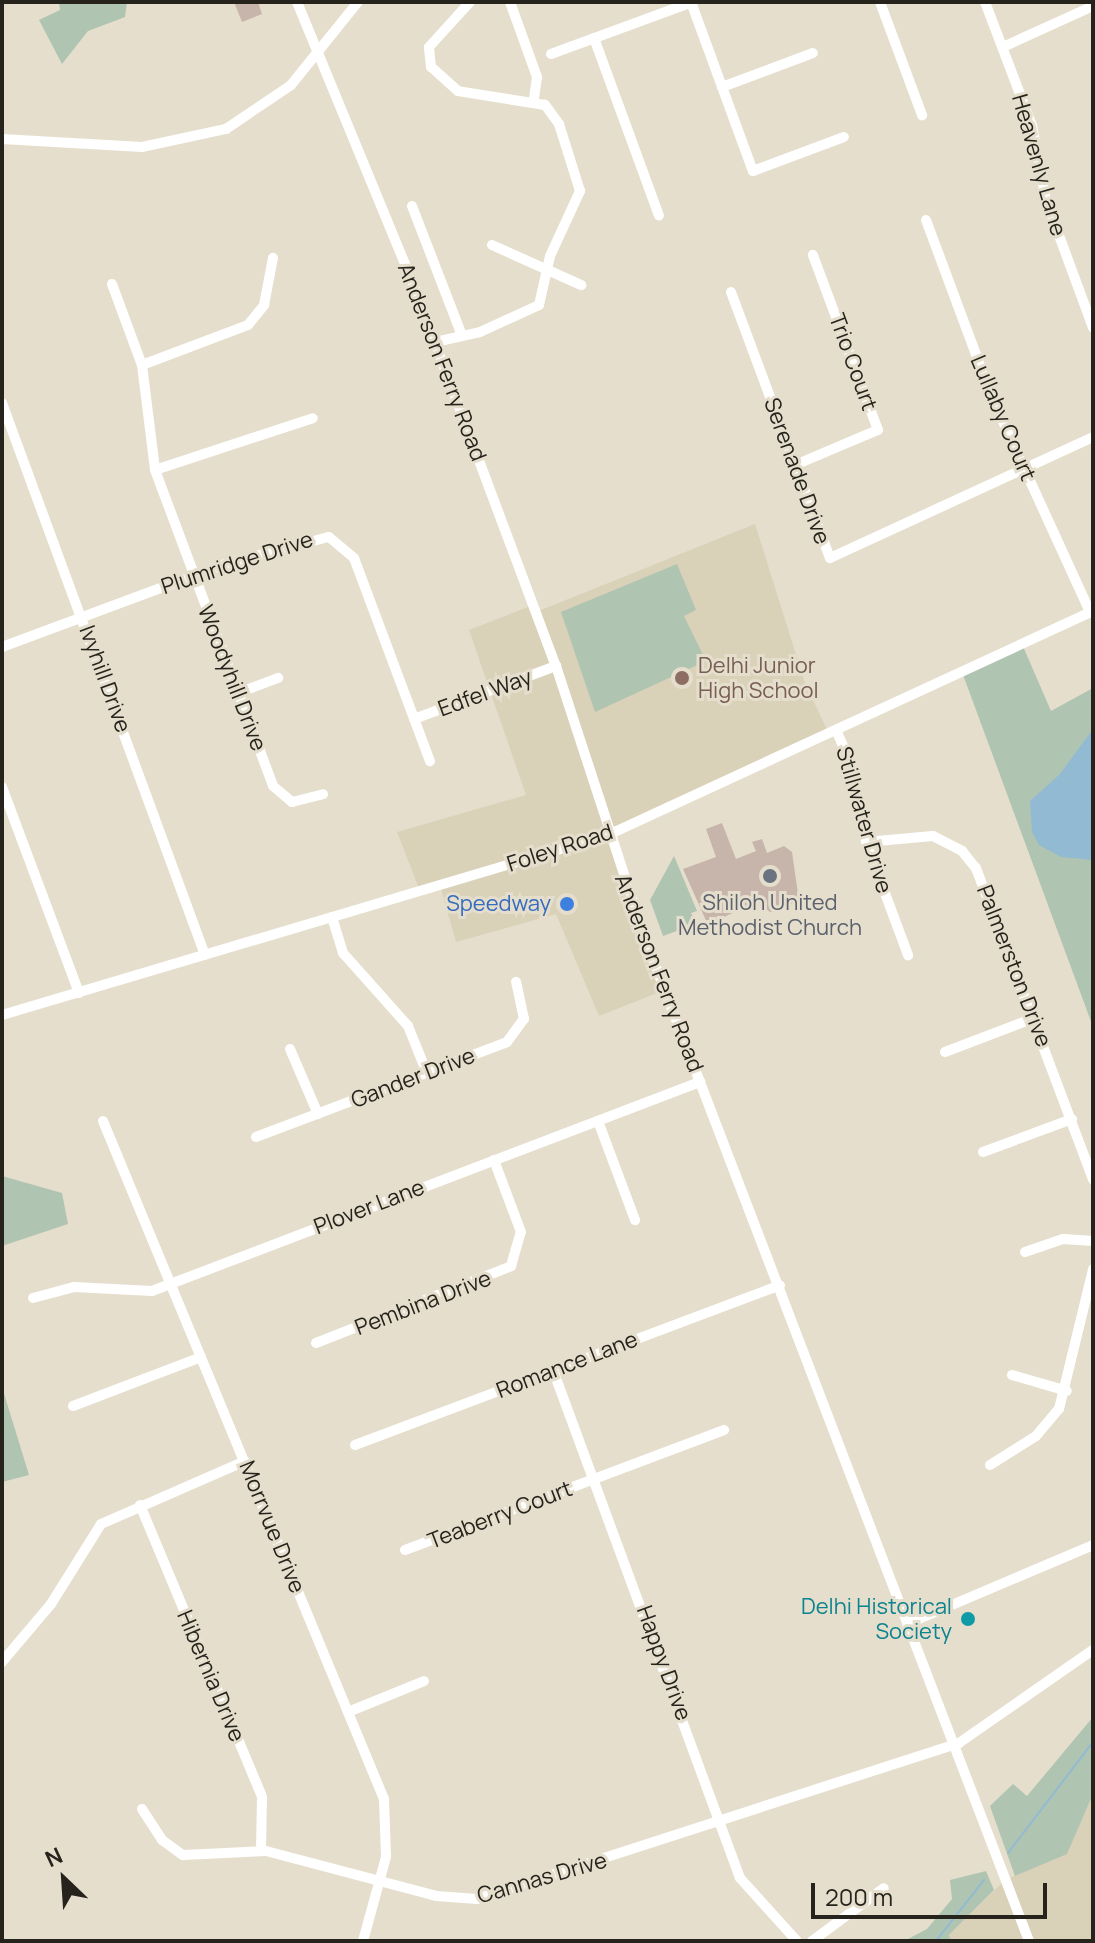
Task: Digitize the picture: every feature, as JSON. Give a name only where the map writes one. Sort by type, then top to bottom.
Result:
[{"type":"street","name":"Anderson Ferry Road","points":[[297,2],[435,342],[556,666],[608,835],[1029,1941]]},
{"type":"street","points":[[2,139],[142,147],[209,135],[275,99],[317,54],[358,2]]},
{"type":"street","points":[[435,342],[461,333],[480,332],[539,305],[547,270],[580,183],[559,124],[534,98],[464,93],[431,67],[429,47],[470,2]]},
{"type":"street","points":[[510,2],[537,77],[534,98]]},
{"type":"street","points":[[551,54],[691,2],[753,171],[844,137]]},
{"type":"street","points":[[880,2],[922,115]]},
{"type":"street","name":"Heavenly Lane","points":[[985,2],[1034,134],[1046,200],[1093,328]]},
{"type":"street","points":[[1003,47],[1093,6]]},
{"type":"street","points":[[594,38],[659,216]]},
{"type":"street","points":[[722,87],[813,53]]},
{"type":"street","points":[[412,206],[461,333]]},
{"type":"street","name":"Lullaby Court","points":[[926,220],[1023,467],[1092,612]]},
{"type":"street","points":[[492,245],[581,285]]},
{"type":"street","name":"Trio Court","points":[[795,465],[878,430],[813,255]]},
{"type":"street","points":[[142,365],[248,325],[264,305],[273,258]]},
{"type":"street","name":"Woodyhill Drive","points":[[112,284],[142,365],[155,470],[276,792],[299,803],[323,794]]},
{"type":"street","name":"Serenade Drive","points":[[731,292],[830,558],[1093,437]]},
{"type":"street","name":"Ivyhill Drive","points":[[2,403],[205,955]]},
{"type":"street","points":[[155,470],[313,418]]},
{"type":"street","name":"Plumridge Drive","points":[[2,647],[194,575],[314,536],[342,544],[354,558],[430,761]]},
{"type":"street","name":"Foley Road","points":[[2,1015],[608,835],[1092,612]]},
{"type":"street","name":"Edfel Way","points":[[414,719],[556,666]]},
{"type":"street","points":[[238,693],[278,678]]},
{"type":"street","name":"Stillwater Drive","points":[[836,730],[853,768],[866,842],[908,955]]},
{"type":"street","points":[[2,787],[79,993]]},
{"type":"street","name":"Palmerston Drive","points":[[866,842],[923,834],[953,845],[969,859],[1034,1018],[1093,1180]]},
{"type":"street","points":[[332,917],[343,953],[408,1026],[427,1073]]},
{"type":"street","name":"Gander Drive","points":[[256,1137],[513,1037],[525,1011],[516,982]]},
{"type":"street","points":[[945,1052],[1034,1018]]},
{"type":"street","points":[[290,1049],[318,1114]]},
{"type":"street","name":"Plover Lane","points":[[33,1298],[74,1287],[142,1293],[700,1082]]},
{"type":"street","points":[[983,1152],[1072,1119]]},
{"type":"street","name":"Morrvue Drive","points":[[103,1121],[348,1712],[386,1813],[379,1881],[363,1941]]},
{"type":"street","points":[[598,1121],[635,1220]]},
{"type":"street","name":"Pembina Drive","points":[[316,1343],[511,1266],[521,1232],[494,1160]]},
{"type":"street","points":[[1025,1252],[1063,1239],[1093,1241]]},
{"type":"street","points":[[990,1465],[1044,1429],[1067,1391],[1087,1314],[1093,1269]]},
{"type":"street","name":"Romance Lane","points":[[355,1445],[780,1285]]},
{"type":"street","points":[[73,1406],[201,1357]]},
{"type":"street","name":"Happy Drive","points":[[553,1370],[744,1885],[797,1941]]},
{"type":"street","points":[[1012,1375],[1067,1391]]},
{"type":"street","name":"Teaberry Court","points":[[405,1550],[724,1430]]},
{"type":"street","points":[[2,1662],[57,1595],[93,1532],[140,1505],[245,1461]]},
{"type":"street","name":"Hibernia Drive","points":[[140,1505],[262,1797],[261,1851]]},
{"type":"street","points":[[907,1624],[961,1606],[1093,1545]]},
{"type":"street","name":"Cannas Drive","points":[[142,1809],[162,1840],[183,1855],[261,1851],[447,1899],[477,1899],[721,1823],[953,1745],[1093,1650]]},
{"type":"street","points":[[348,1712],[424,1681]]},
{"type":"street","points":[[812,1941],[884,1888]]},
{"type":"shaded area","points":[[755,524],[805,683],[829,734],[608,835],[665,990],[599,1016],[556,914],[456,942],[440,885],[420,891],[397,832],[526,795],[469,630],[533,605],[536,612]]},
{"type":"shaded area","points":[[1093,1794],[1093,1941],[951,1941],[949,1935],[1005,1880],[1067,1853]]},
{"type":"green space","points":[[59,2],[127,2],[125,17],[88,31],[62,64],[39,20],[60,10]]},
{"type":"green space","points":[[677,564],[696,610],[684,616],[706,661],[595,712],[561,612]]},
{"type":"green space","points":[[1022,644],[1051,711],[1093,688],[1093,1027],[962,672]]},
{"type":"green space","points":[[674,856],[697,911],[691,913],[696,924],[663,936],[650,900]]},
{"type":"green space","points":[[2,1176],[62,1193],[68,1224],[2,1246]]},
{"type":"green space","points":[[2,1387],[29,1475],[2,1482]]},
{"type":"green space","points":[[1093,1717],[1093,1794],[1067,1854],[1015,1876],[990,1806],[1013,1784],[1027,1796]]},
{"type":"green space","points":[[986,1871],[994,1890],[949,1935],[951,1941],[904,1941],[927,1929],[952,1899],[950,1880]]},
{"type":"water","points":[[1093,729],[1093,860],[1061,857],[1039,845],[1032,832],[1030,801],[1060,774]]},
{"type":"building","points":[[234,2],[258,2],[262,14],[242,22]]},
{"type":"building","name":"Shiloh United Methodist Church","points":[[722,823],[736,859],[756,851],[752,842],[762,839],[767,853],[784,846],[792,852],[799,901],[770,912],[757,901],[708,925],[683,869],[716,857],[706,829]]},
{"type":"waterway","points":[[1008,1853],[1093,1742]]},
{"type":"waterway","points":[[936,1941],[984,1880]]},
{"type":"place","name":"Delhi Junior High School","points":[[682,678]]},
{"type":"place","name":"Shiloh United Methodist Church","points":[[770,876]]},
{"type":"place","name":"Speedway","points":[[567,904]]},
{"type":"place","name":"Delhi Historical Society","points":[[968,1619]]}]
